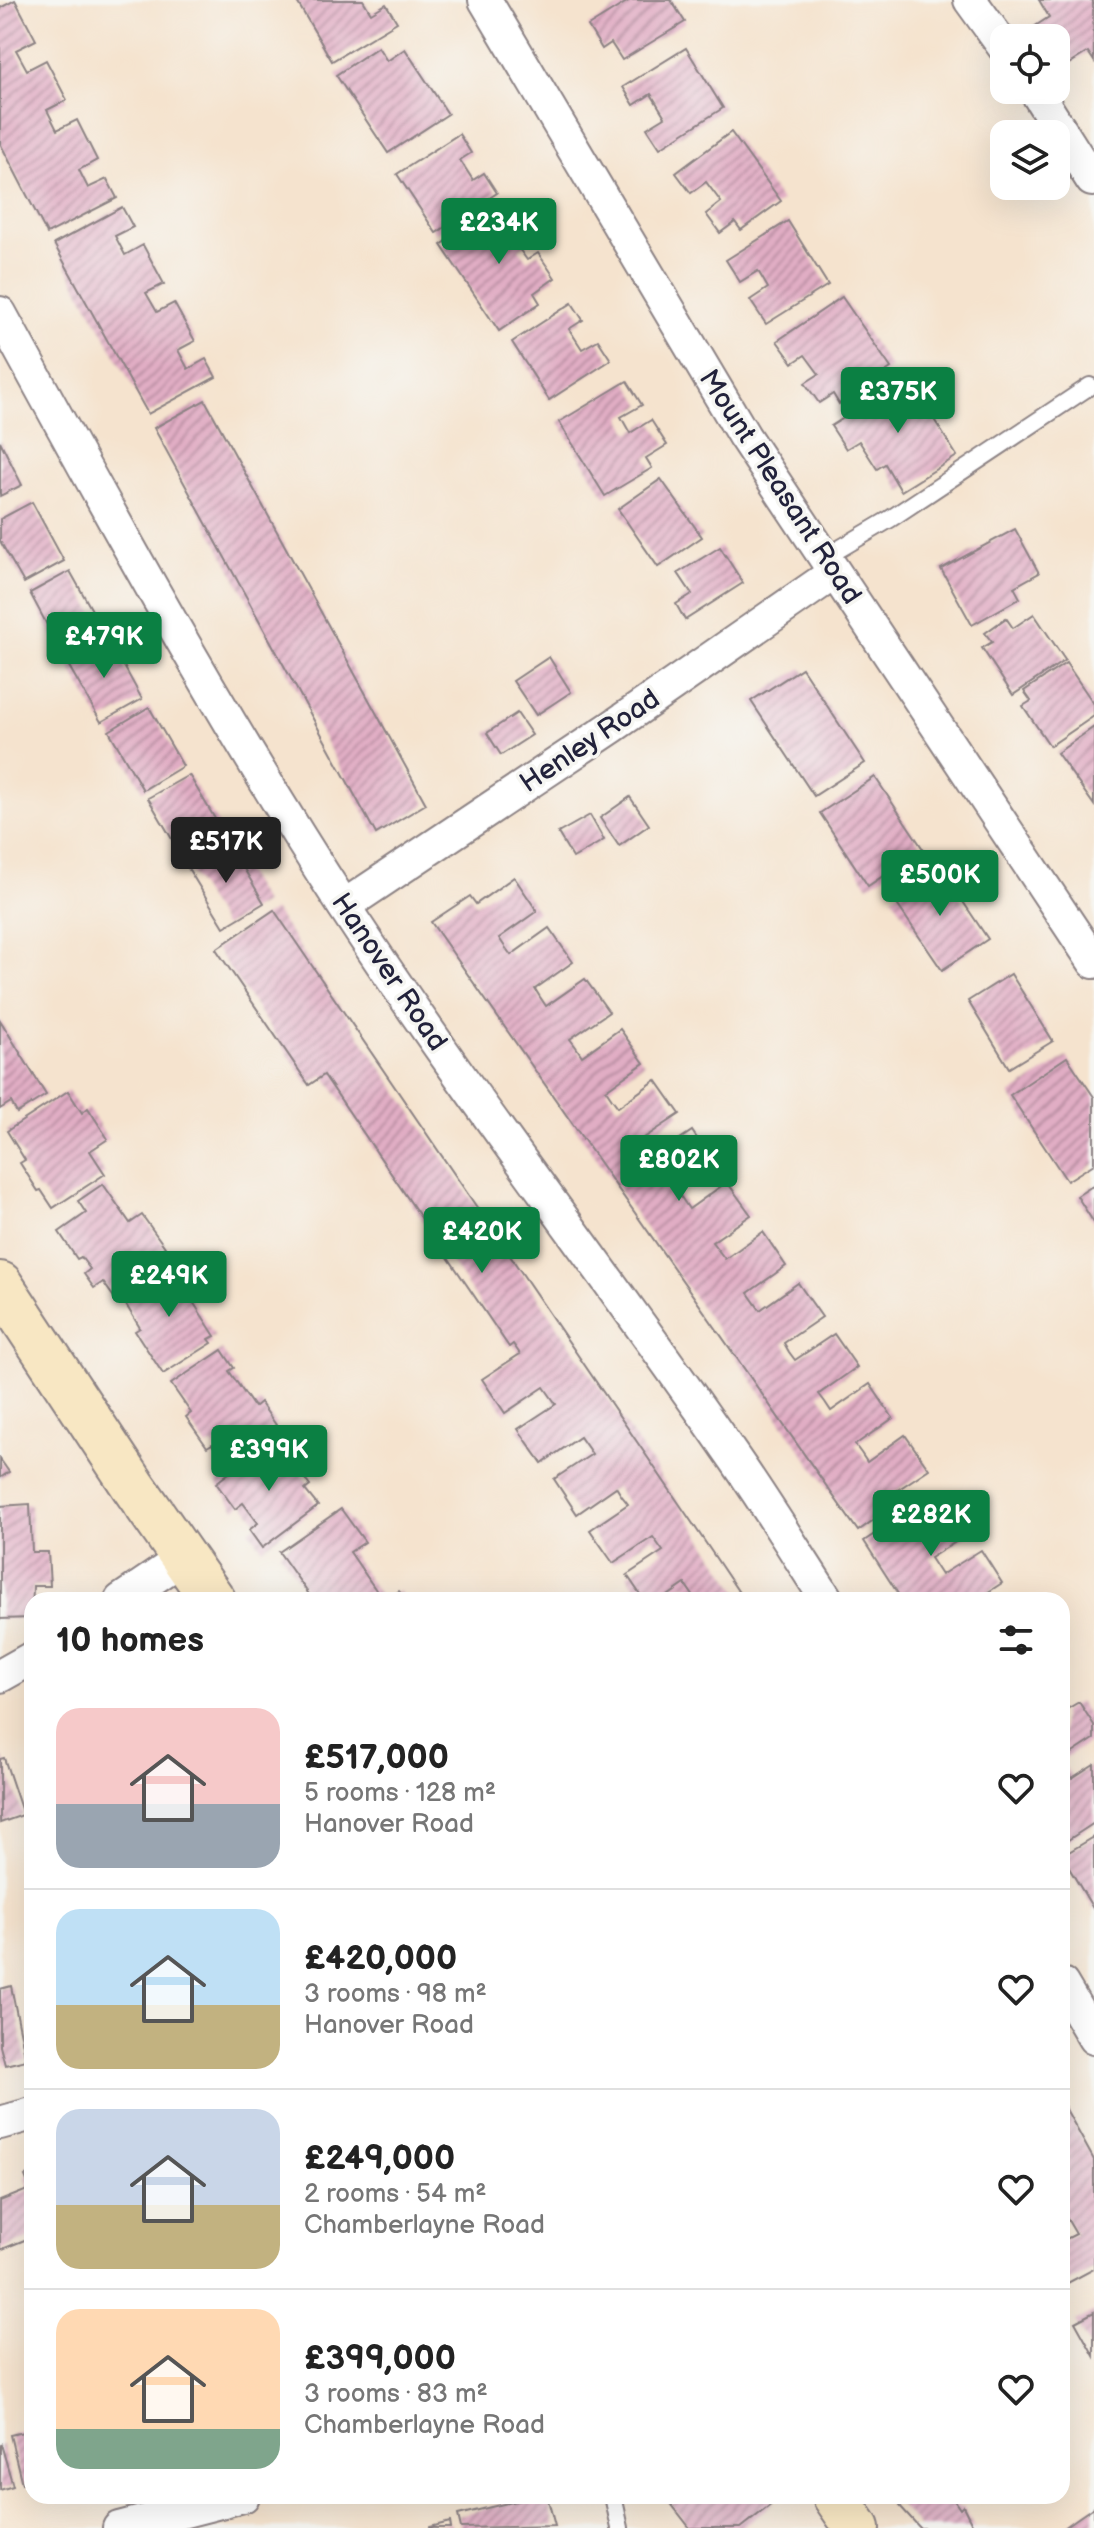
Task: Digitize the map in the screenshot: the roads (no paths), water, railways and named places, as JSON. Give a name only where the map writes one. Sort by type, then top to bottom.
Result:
[{"type":"street","name":"Mount Pleasant Road","points":[[485,0],[744,436],[1094,962]]},
{"type":"street","points":[[970,0],[990,28]]},
{"type":"street","points":[[1044,104],[1092,180]]},
{"type":"street","name":"Hanover Road","points":[[0,313],[129,548],[265,781],[344,906],[448,1059],[731,1453],[822,1592]]},
{"type":"street","name":"Henley Road","points":[[344,906],[612,727],[829,566]]},
{"type":"street","points":[[0,1284],[207,1592]]},
{"type":"street","points":[[133,1592],[183,1558]]},
{"type":"street","points":[[0,1676],[24,1662]]},
{"type":"street","points":[[1070,1998],[1094,2038]]},
{"type":"street","points":[[0,2123],[24,2116]]},
{"type":"street","points":[[119,2528],[212,2504]]},
{"type":"street","points":[[840,2504],[857,2528]]},
{"type":"lane","points":[[829,566],[890,519],[1090,386]]},
{"type":"lane","points":[[615,2504],[620,2528]]}]
